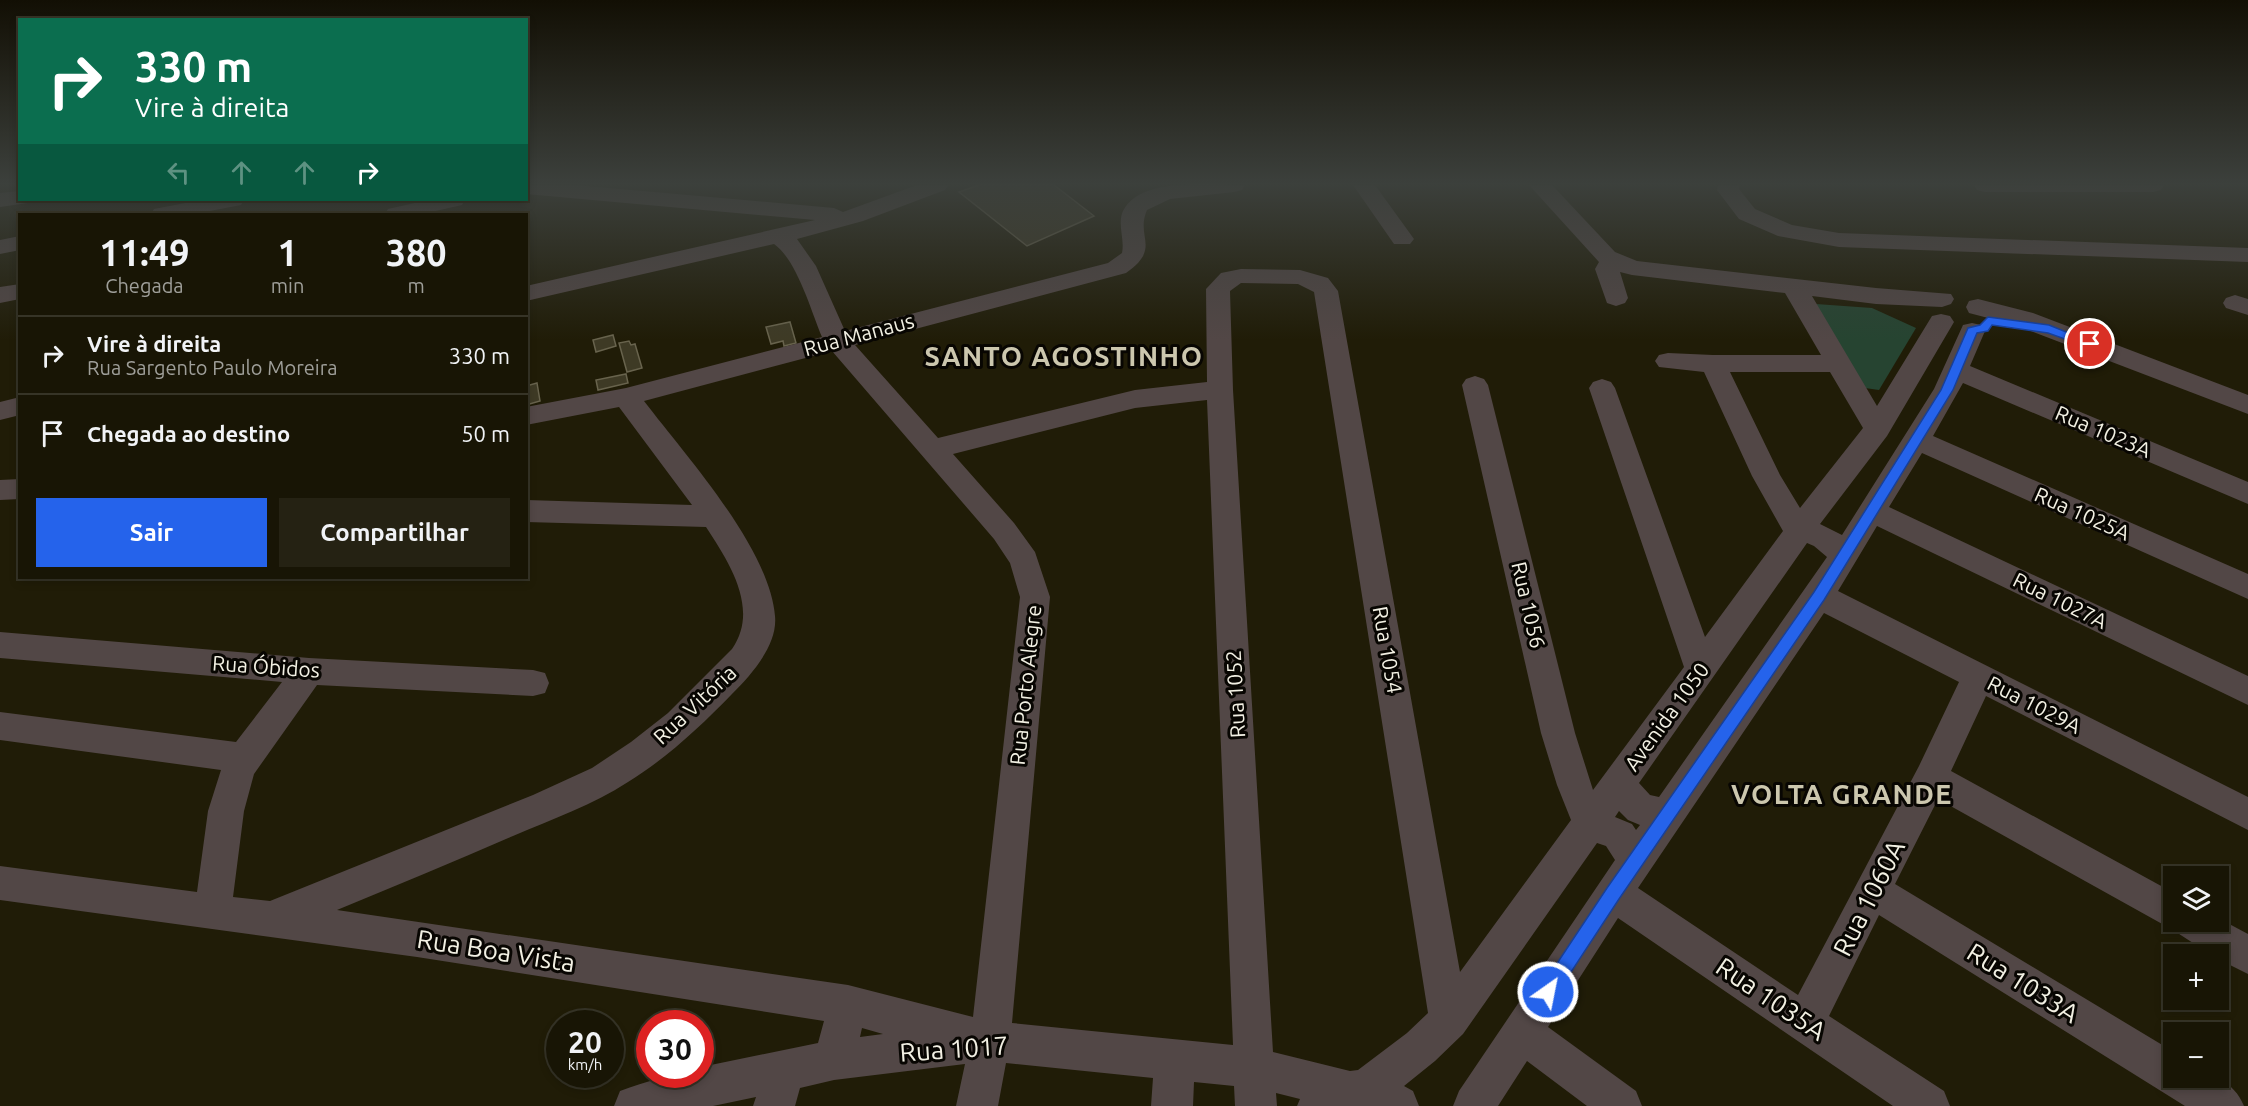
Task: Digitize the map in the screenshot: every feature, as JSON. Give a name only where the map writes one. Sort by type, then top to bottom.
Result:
[{"type":"street","points":[[528,294],[775,237]]},
{"type":"street","name":"Rua Porto Alegre","points":[[779,237],[791,245],[804,266],[836,340],[1004,531],[1024,560],[1035,597],[989,1041],[977,1106]]},
{"type":"street","name":"Rua Manaus","points":[[528,416],[626,397],[1117,268],[1130,262],[1135,253],[1135,237]]},
{"type":"street","points":[[1400,237],[1402,240]]},
{"type":"street","points":[[1586,237],[1612,259],[1632,268],[1876,296],[1959,316],[2049,329],[2248,405]]},
{"type":"street","points":[[1819,237],[1839,240],[2248,255]]},
{"type":"street","points":[[0,247],[18,243]]},
{"type":"street","points":[[1612,259],[1608,269],[1616,298]]},
{"type":"street","name":"Rua 1052","points":[[1253,1093],[1220,390],[1218,289],[1222,283],[1241,276],[1300,277],[1319,283]]},
{"type":"street","name":"Rua 1054","points":[[1319,283],[1326,291],[1449,1020]]},
{"type":"street","points":[[1793,285],[1877,429]]},
{"type":"street","points":[[0,295],[18,291]]},
{"type":"street","points":[[1474,1106],[1613,893],[1819,596],[1917,440],[1957,370],[1959,316]]},
{"type":"street","name":"Avenida 1050","points":[[1357,1098],[1421,1047],[1449,1020],[1799,532],[1959,316]]},
{"type":"street","points":[[1668,361],[1713,364],[1838,363]]},
{"type":"street","points":[[1713,364],[1766,476],[1799,532],[1818,533],[1827,537],[1844,557]]},
{"type":"street","name":"Rua 1023A","points":[[1957,370],[2248,494]]},
{"type":"street","name":"Rua 1056","points":[[1475,385],[1558,733],[1574,785],[1590,823]]},
{"type":"street","points":[[1602,388],[1701,670]]},
{"type":"street","points":[[931,450],[1135,399],[1220,390]]},
{"type":"street","name":"Rua Vitória","points":[[268,920],[427,856],[615,772],[676,729],[732,674],[753,646],[760,619],[756,592],[738,553],[714,516],[626,397]]},
{"type":"street","points":[[0,411],[18,406]]},
{"type":"street","name":"Rua 1025A","points":[[1917,440],[2248,587]]},
{"type":"street","points":[[0,490],[18,489]]},
{"type":"street","name":"Rua 1027A","points":[[1819,505],[1831,519],[1867,519],[2248,691]]},
{"type":"street","points":[[528,511],[714,516]]},
{"type":"street","name":"Rua 1029A","points":[[1819,596],[2248,814]]},
{"type":"street","name":"Rua Óbidos","points":[[0,645],[309,671],[533,683]]},
{"type":"street","points":[[213,910],[223,833],[231,793],[244,758],[309,671]]},
{"type":"street","name":"Rua 1060A","points":[[1805,1022],[1931,777],[1978,677]]},
{"type":"street","points":[[0,726],[244,758]]},
{"type":"street","points":[[1931,777],[2163,907]]},
{"type":"street","points":[[1618,785],[1640,809],[1668,815]]},
{"type":"street","points":[[1590,823],[1619,835],[1635,861]]},
{"type":"street","name":"Rua Boa Vista","points":[[0,884],[213,910],[268,920],[417,939],[849,1005],[989,1041]]},
{"type":"street","name":"Rua 1033A","points":[[1873,891],[2163,1069]]},
{"type":"street","name":"Rua 1035A","points":[[1613,893],[1929,1106]]},
{"type":"street","points":[[2207,932],[2248,955]]},
{"type":"street","points":[[834,1060],[849,1005]]},
{"type":"street","points":[[1522,1032],[1621,1106]]},
{"type":"street","name":"Rua 1017","points":[[635,1106],[701,1088],[779,1089],[834,1060],[989,1041],[1192,1061]]},
{"type":"street","points":[[1172,1106],[1192,1061],[1253,1093],[1357,1098]]},
{"type":"street","name":"Rua 1033A","points":[[2194,1088],[2223,1106]]},
{"type":"green space","points":[[1816,304],[1872,308],[1916,328],[1879,390],[1858,387]]},
{"type":"building","points":[[1015,237],[1048,237],[1027,246]]},
{"type":"building","points":[[790,322],[796,343],[784,346],[783,341],[771,344],[766,327]]},
{"type":"building","points":[[613,335],[616,346],[596,352],[593,340]]},
{"type":"building","points":[[629,341],[631,345],[635,344],[642,368],[627,372],[619,343]]},
{"type":"building","points":[[626,374],[628,383],[598,390],[596,380]]},
{"type":"building","points":[[537,383],[540,401],[528,404],[528,385]]},
{"type":"district","name":"SANTO AGOSTINHO","points":[[1064,357]]},
{"type":"district","name":"VOLTA GRANDE","points":[[1842,795]]},
{"type":"route","points":[[1548,992],[1613,893],[1819,596],[1947,390],[1972,331],[1984,328],[1988,321],[2049,329],[2090,344]]}]
